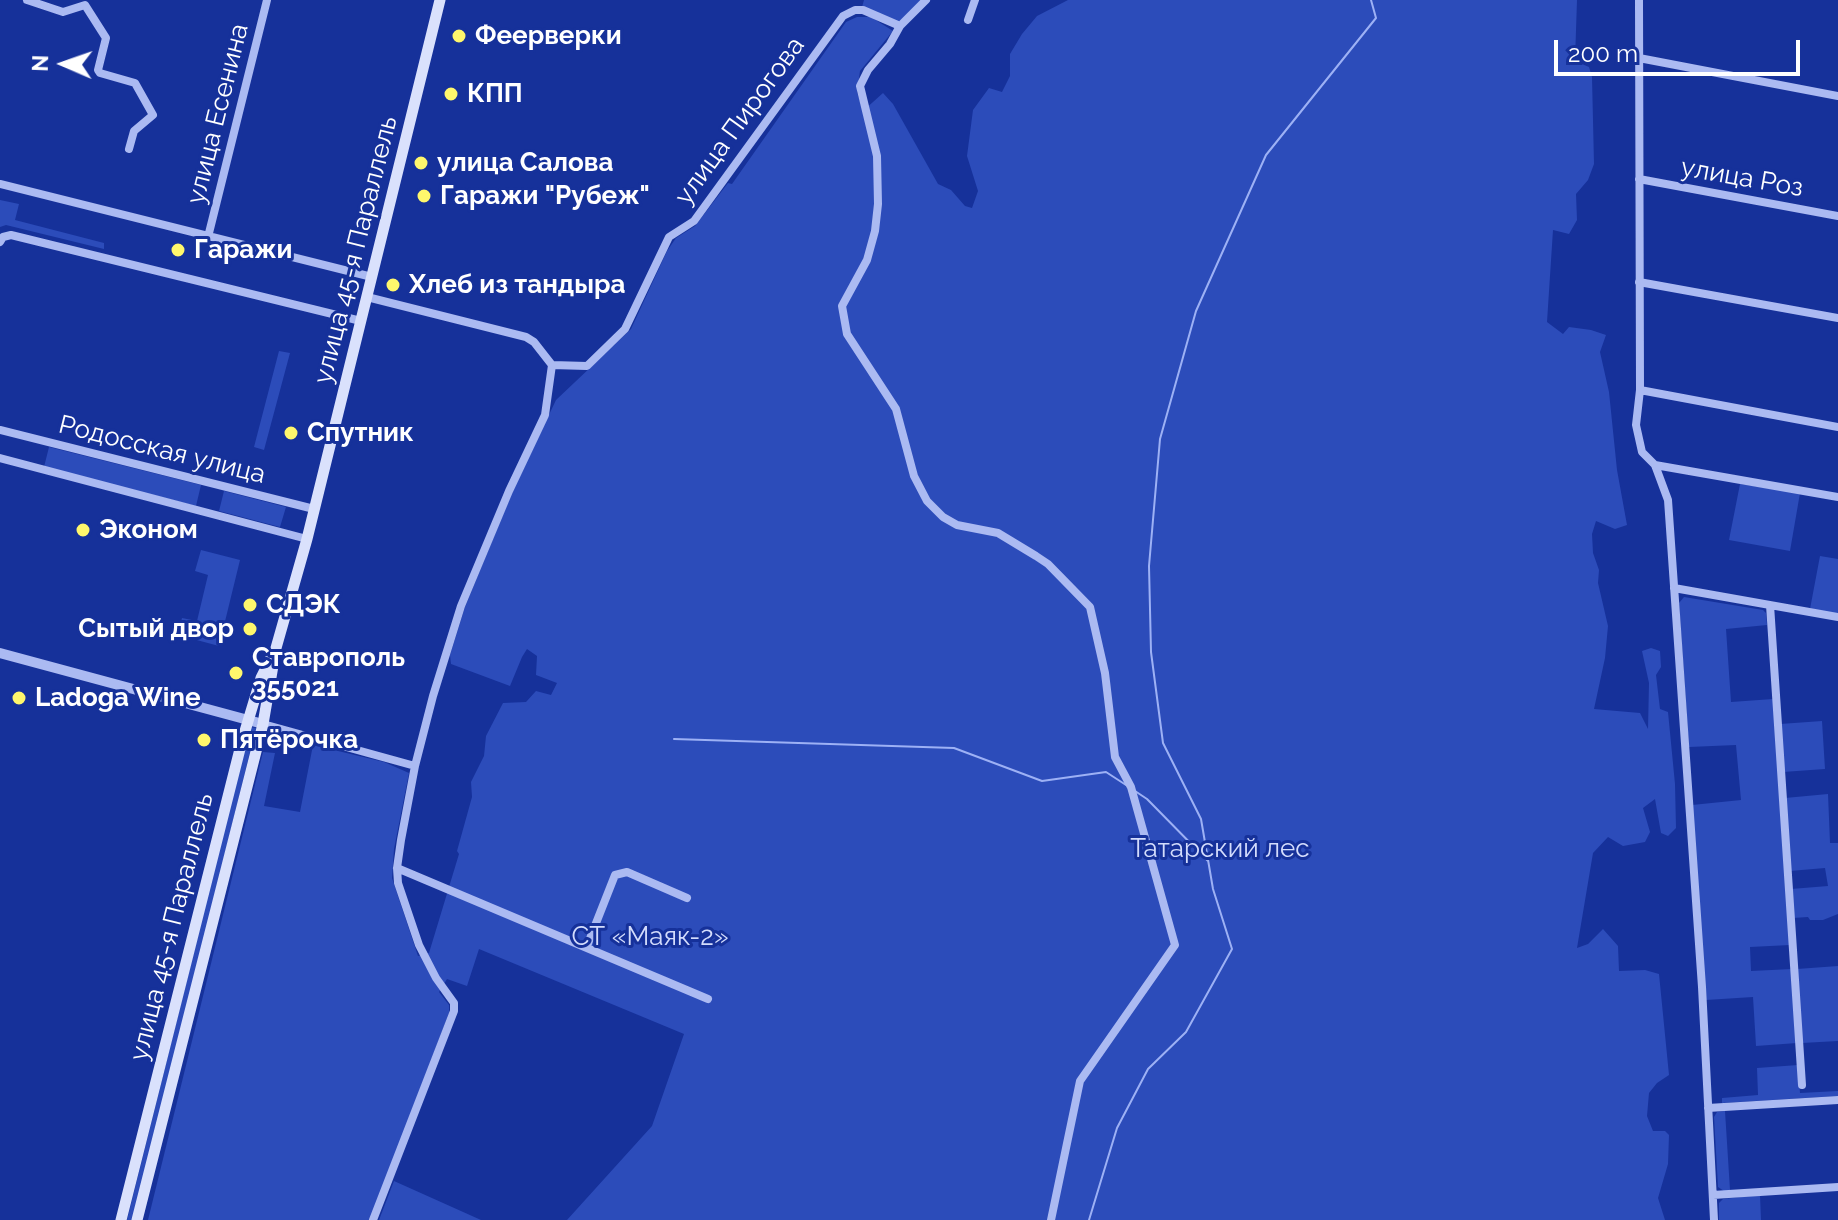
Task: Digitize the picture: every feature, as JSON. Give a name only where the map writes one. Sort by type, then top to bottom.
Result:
[{"type":"main road","name":"улица 45-я Параллель","points":[[137,1220],[263,724],[276,648],[307,539],[440,0]]},
{"type":"main road","name":"улица 45-я Параллель","points":[[121,1220],[247,721],[261,678],[276,648]]},
{"type":"street","points":[[27,0],[63,12],[85,5],[106,38],[98,70],[135,83],[153,115],[134,131],[129,149]]},
{"type":"street","name":"улица Есенина","points":[[208,237],[267,0]]},
{"type":"street","points":[[926,0],[900,26],[860,86],[877,156],[878,204],[867,260],[842,306],[847,334],[896,409],[914,476],[927,501],[943,517],[957,525],[998,533],[1036,556],[1048,564],[1090,607],[1105,673],[1115,757],[1131,787],[1175,945],[1080,1081],[1051,1220]]},
{"type":"street","points":[[968,20],[975,0]]},
{"type":"street","points":[[1639,0],[1640,390],[1637,439],[1642,452],[1655,465],[1668,500],[1702,987],[1714,1220]]},
{"type":"street","name":"улица Пирогова","points":[[552,365],[587,366],[625,329],[669,237],[694,221],[843,16],[863,10],[900,26]]},
{"type":"street","points":[[1639,58],[1838,96]]},
{"type":"street","name":"улица Роз","points":[[1639,179],[1838,216]]},
{"type":"street","points":[[0,184],[372,277]]},
{"type":"street","points":[[0,242],[3,237],[11,235],[361,321]]},
{"type":"street","points":[[1639,282],[1838,318]]},
{"type":"street","points":[[367,297],[526,337],[534,342],[552,365],[545,415],[461,606],[415,766],[397,868],[402,897],[419,945],[436,978],[454,1003],[454,1011],[373,1220]]},
{"type":"street","points":[[1640,390],[1838,427]]},
{"type":"street","name":"Родосская улица","points":[[0,430],[314,509]]},
{"type":"street","name":"Родосская улица","points":[[0,458],[307,539]]},
{"type":"street","points":[[1655,465],[1838,497]]},
{"type":"street","points":[[1674,588],[1838,617]]},
{"type":"street","points":[[1770,605],[1802,1085]]},
{"type":"street","points":[[0,653],[415,766]]},
{"type":"street","points":[[397,868],[708,999]]},
{"type":"street","points":[[587,946],[615,875],[627,872],[687,898]]},
{"type":"street","points":[[1708,1108],[1838,1100]]},
{"type":"street","points":[[1713,1195],[1838,1187]]},
{"type":"green space","points":[[864,0],[924,0],[898,23],[862,7]]},
{"type":"green space","name":"Татарский лес","points":[[1068,0],[1577,0],[1575,61],[1589,67],[1592,77],[1594,164],[1588,180],[1576,194],[1577,220],[1569,234],[1553,230],[1547,322],[1563,334],[1569,327],[1606,335],[1600,352],[1609,392],[1617,470],[1627,525],[1615,529],[1596,521],[1592,534],[1593,553],[1599,570],[1598,583],[1608,626],[1594,709],[1640,713],[1648,729],[1649,683],[1642,651],[1651,648],[1660,651],[1661,667],[1656,675],[1660,709],[1668,712],[1676,828],[1668,836],[1661,833],[1655,799],[1643,808],[1650,832],[1645,842],[1623,846],[1608,837],[1593,853],[1577,948],[1588,944],[1603,929],[1618,946],[1619,971],[1645,970],[1659,974],[1669,1075],[1649,1093],[1647,1116],[1653,1131],[1665,1131],[1669,1135],[1668,1164],[1658,1198],[1665,1220],[567,1220],[652,1126],[684,1034],[479,949],[467,986],[447,979],[439,992],[449,1005],[449,1013],[370,1220],[148,1220],[263,752],[275,753],[264,806],[300,812],[313,745],[384,762],[409,773],[394,849],[392,878],[418,956],[429,953],[459,854],[457,851],[472,797],[471,782],[484,756],[486,736],[503,703],[526,702],[536,691],[551,695],[557,683],[536,675],[537,656],[527,649],[510,686],[451,664],[450,655],[465,607],[511,495],[556,400],[631,329],[676,238],[695,226],[728,183],[732,184],[846,22],[857,17],[871,17],[893,31],[860,71],[857,92],[863,111],[883,93],[893,104],[938,184],[951,190],[965,206],[972,208],[978,191],[967,156],[973,110],[989,88],[1002,92],[1010,76],[1010,54],[1037,16]]},
{"type":"green space","points":[[0,200],[19,204],[15,220],[104,243],[104,249],[6,225],[0,227]]},
{"type":"green space","points":[[279,351],[290,353],[264,450],[254,447]]},
{"type":"green space","points":[[49,447],[201,485],[196,506],[44,467]]},
{"type":"green space","points":[[1740,484],[1800,493],[1790,551],[1729,540]]},
{"type":"green space","points":[[224,491],[286,507],[280,527],[219,511]]},
{"type":"green space","points":[[201,550],[240,560],[219,646],[178,635],[182,618],[197,621],[208,575],[195,571]]},
{"type":"green space","points":[[1820,556],[1838,559],[1838,614],[1810,609]]},
{"type":"green space","points":[[1684,597],[1766,613],[1767,625],[1726,629],[1731,702],[1773,699],[1790,945],[1750,947],[1751,971],[1792,969],[1797,1043],[1756,1046],[1753,997],[1706,1000],[1692,805],[1741,800],[1736,745],[1689,747],[1679,603]]},
{"type":"green space","points":[[1822,721],[1825,769],[1783,772],[1780,724]]},
{"type":"green space","points":[[250,727],[256,728],[134,1220],[127,1220]]},
{"type":"green space","points":[[1828,794],[1830,843],[1838,843],[1838,914],[1823,920],[1793,918],[1791,889],[1828,886],[1825,868],[1790,871],[1785,798]]},
{"type":"green space","points":[[1838,966],[1838,1041],[1802,1043],[1797,969]]},
{"type":"green space","points":[[1798,1065],[1800,1093],[1838,1091],[1838,1096],[1722,1103],[1722,1098],[1758,1095],[1757,1068]]},
{"type":"green space","points":[[1725,1111],[1730,1190],[1724,1191],[1718,1187],[1714,1117],[1717,1112]]},
{"type":"green space","points":[[394,1181],[481,1220],[379,1220]]},
{"type":"green space","points":[[1760,1195],[1761,1220],[1719,1220],[1719,1203],[1723,1199]]},
{"type":"waterway","points":[[1089,1220],[1117,1128],[1148,1069],[1186,1032],[1232,949],[1213,889],[1201,819],[1163,743],[1151,652],[1149,566],[1160,439],[1196,311],[1266,155],[1376,18],[1371,0]]},
{"type":"waterway","points":[[674,739],[954,748],[1042,781],[1106,772],[1126,785]]},
{"type":"waterway","points":[[1135,791],[1147,799],[1208,861]]},
{"type":"place","name":"Феерверки","points":[[459,36]]},
{"type":"place","name":"КПП","points":[[451,94]]},
{"type":"place","name":"улица Салова","points":[[421,163]]},
{"type":"place","name":"Гаражи \"Рубеж\"","points":[[424,196]]},
{"type":"place","name":"Гаражи","points":[[178,250]]},
{"type":"place","name":"Хлеб из тандыра","points":[[393,285]]},
{"type":"place","name":"Спутник","points":[[291,433]]},
{"type":"place","name":"Эконом","points":[[83,530]]},
{"type":"place","name":"СДЭК","points":[[250,605]]},
{"type":"place","name":"Сытый двор","points":[[250,629]]},
{"type":"place","name":"Ставрополь 355021","points":[[236,673]]},
{"type":"place","name":"Ladoga Wine","points":[[19,698]]},
{"type":"place","name":"Пятёрочка","points":[[204,740]]},
{"type":"park label","name":"СТ «Маяк-2»","points":[[650,937]]}]
